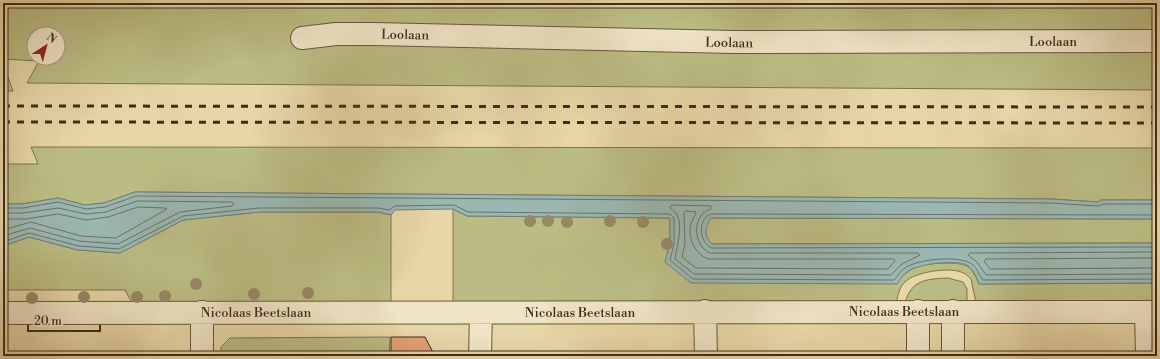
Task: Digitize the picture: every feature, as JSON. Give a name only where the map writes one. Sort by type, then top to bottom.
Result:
[{"type":"street","name":"Loolaan","points":[[302,38],[336,34],[374,34],[734,42],[1157,41]]},
{"type":"street","name":"Nicolaas Beetslaan","points":[[3,313],[481,313],[705,311],[1152,312]]},
{"type":"street","points":[[705,311],[706,356]]},
{"type":"street","points":[[953,311],[953,356]]},
{"type":"street","points":[[202,312],[202,356]]},
{"type":"street","points":[[918,312],[918,356]]},
{"type":"street","points":[[1147,356],[1152,312]]},
{"type":"street","points":[[480,356],[481,313]]},
{"type":"green space","points":[[23,3],[1157,3],[1157,90],[27,83],[36,66],[66,66],[66,26],[26,26],[26,60],[3,59],[3,10]]},
{"type":"green space","points":[[3,63],[13,91],[3,91]]},
{"type":"green space","points":[[31,147],[1157,148],[1157,200],[1101,200],[1098,202],[1051,199],[135,192],[104,203],[85,205],[58,198],[22,204],[3,204],[3,164],[38,164]]},
{"type":"green space","points":[[453,209],[467,216],[670,218],[670,243],[667,253],[901,278],[910,270],[921,266],[957,263],[967,266],[973,272],[979,284],[1157,283],[1157,303],[976,303],[971,279],[962,272],[941,270],[917,275],[906,281],[899,291],[896,304],[453,305]]},
{"type":"green space","points":[[259,212],[378,212],[391,215],[391,305],[133,305],[125,290],[3,290],[3,246],[29,237],[78,250],[120,253],[183,220]]},
{"type":"green space","points":[[710,218],[1157,219],[1157,243],[711,244],[708,241],[706,234],[707,225]]},
{"type":"green space","points":[[948,278],[963,282],[967,289],[967,303],[905,303],[911,290],[920,282]]},
{"type":"green space","points":[[390,337],[389,356],[221,356],[221,347],[230,338]]},
{"type":"water","points":[[135,192],[1051,199],[1098,202],[1101,200],[1157,200],[1157,219],[711,218],[707,225],[706,234],[707,238],[712,244],[1157,243],[1157,283],[979,284],[970,267],[964,264],[951,262],[926,265],[912,269],[904,275],[897,284],[691,283],[665,262],[670,243],[670,218],[467,216],[453,209],[395,210],[391,215],[378,212],[260,212],[183,220],[120,253],[78,250],[29,237],[3,246],[3,204],[22,204],[58,198],[85,205],[104,203]]},
{"type":"building","points":[[391,337],[425,337],[435,356],[391,356]]},
{"type":"railway","points":[[3,106],[1157,107]]},
{"type":"railway","points":[[3,122],[1157,123]]}]
